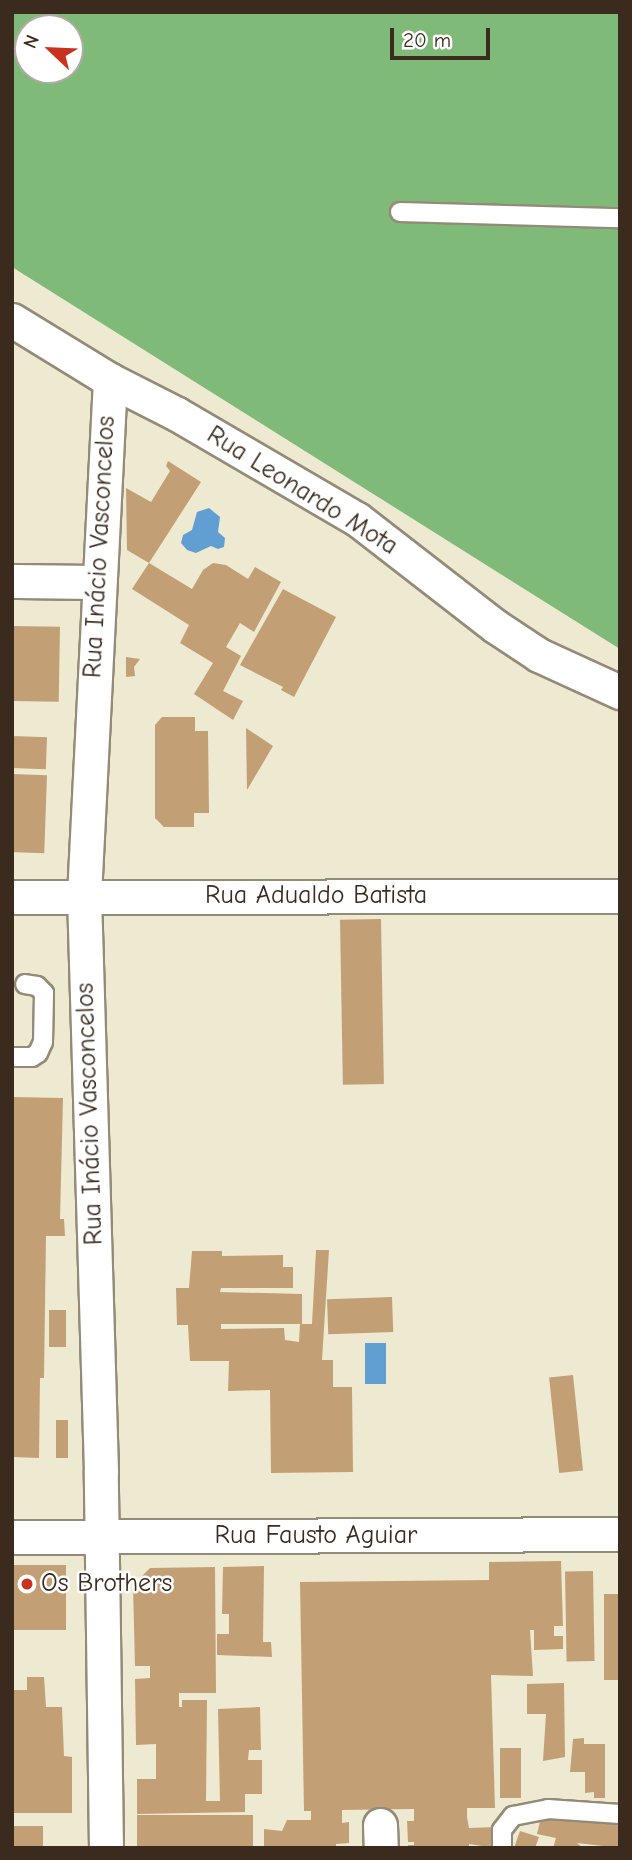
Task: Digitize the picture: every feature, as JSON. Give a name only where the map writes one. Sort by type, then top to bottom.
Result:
[{"type":"street","name":"Rua Leonardo Mota","points":[[12,320],[110,380],[177,414],[357,519],[506,633],[539,655],[620,692]]},
{"type":"street","name":"Rua Inácio Vasconcelos","points":[[106,1848],[84,896],[97,582],[110,380]]},
{"type":"street","points":[[12,581],[97,582]]},
{"type":"street","name":"Rua Adualdo Batista","points":[[12,897],[620,896]]},
{"type":"street","name":"Rua Fausto Aguiar","points":[[12,1537],[620,1534]]},
{"type":"lane","points":[[400,212],[620,218]]},
{"type":"lane","points":[[12,1057],[32,1057],[38,1053],[43,1042],[44,993],[37,986],[25,984]]},
{"type":"lane","points":[[502,1848],[502,1830],[513,1816],[548,1809],[620,1814]]},
{"type":"green space","points":[[12,12],[620,12],[620,649],[12,267]]},
{"type":"water","points":[[209,508],[220,517],[218,532],[225,538],[224,547],[218,549],[211,546],[196,553],[187,550],[181,543],[183,535],[192,530],[197,512]]},
{"type":"water","points":[[365,1343],[386,1343],[386,1384],[365,1384]]},
{"type":"building","points":[[168,461],[201,482],[149,563],[127,550],[126,488],[151,502],[170,471],[166,466]]},
{"type":"building","points":[[149,563],[192,589],[203,570],[213,563],[226,565],[248,579],[255,567],[281,582],[254,632],[240,623],[226,647],[241,656],[223,691],[243,701],[233,720],[194,694],[213,663],[180,643],[189,625],[132,589]]},
{"type":"building","points":[[283,589],[336,617],[294,697],[281,690],[283,687],[240,665]]},
{"type":"building","points":[[12,626],[60,627],[59,702],[12,701]]},
{"type":"building","points":[[126,657],[140,659],[134,667],[135,676],[126,677]]},
{"type":"building","points":[[162,717],[195,717],[195,731],[208,731],[209,813],[194,813],[194,827],[164,827],[155,818],[155,725]]},
{"type":"building","points":[[246,728],[273,746],[247,790]]},
{"type":"building","points":[[12,736],[47,737],[46,769],[12,768]]},
{"type":"building","points":[[12,774],[47,775],[44,853],[12,852]]},
{"type":"building","points":[[381,919],[384,1084],[343,1085],[340,920]]},
{"type":"building","points":[[12,1097],[63,1098],[60,1219],[64,1219],[65,1236],[46,1236],[44,1378],[40,1378],[39,1458],[12,1457]]},
{"type":"building","points":[[316,1250],[329,1250],[322,1360],[333,1360],[333,1387],[352,1387],[353,1472],[271,1473],[270,1390],[228,1391],[229,1361],[190,1361],[188,1325],[177,1325],[176,1288],[189,1288],[192,1251],[222,1251],[222,1256],[283,1255],[283,1267],[293,1267],[293,1288],[221,1288],[220,1292],[302,1294],[302,1324],[312,1324]],"holes":[[[221,1324],[300,1324],[299,1342],[285,1340],[284,1328],[221,1329]]]},
{"type":"building","points":[[392,1297],[393,1332],[328,1334],[327,1299]]},
{"type":"building","points":[[49,1310],[66,1310],[66,1347],[49,1347]]},
{"type":"building","points":[[573,1375],[583,1470],[559,1473],[549,1378]]},
{"type":"building","points":[[56,1420],[68,1420],[68,1458],[56,1458]]},
{"type":"building","points":[[561,1561],[563,1626],[554,1626],[554,1636],[563,1636],[563,1649],[534,1650],[534,1630],[530,1630],[533,1676],[491,1675],[495,1808],[467,1808],[467,1817],[469,1828],[495,1827],[495,1848],[469,1844],[469,1848],[408,1848],[408,1845],[414,1845],[414,1842],[408,1842],[407,1821],[414,1821],[414,1809],[342,1810],[342,1823],[349,1822],[349,1843],[336,1844],[336,1848],[264,1848],[264,1829],[282,1831],[287,1820],[311,1820],[311,1811],[304,1811],[300,1582],[489,1580],[489,1562]]},
{"type":"building","points":[[12,1565],[66,1565],[66,1630],[12,1630]]},
{"type":"building","points":[[264,1566],[263,1642],[271,1642],[272,1657],[217,1655],[217,1634],[229,1634],[229,1614],[222,1614],[223,1567]]},
{"type":"building","points":[[215,1567],[216,1693],[179,1693],[179,1707],[182,1707],[182,1700],[207,1700],[206,1801],[220,1801],[218,1709],[260,1707],[261,1750],[249,1750],[248,1760],[262,1760],[262,1794],[245,1794],[245,1812],[137,1814],[137,1779],[156,1779],[156,1744],[136,1745],[135,1679],[150,1678],[150,1666],[135,1666],[133,1585],[150,1568]]},
{"type":"building","points":[[565,1571],[593,1571],[595,1661],[567,1661]]},
{"type":"building","points":[[604,1594],[620,1594],[620,1680],[604,1680]]},
{"type":"building","points":[[27,1677],[44,1677],[46,1707],[62,1707],[64,1756],[72,1757],[72,1813],[12,1813],[12,1690],[27,1690]]},
{"type":"building","points":[[564,1683],[565,1757],[543,1761],[546,1714],[527,1714],[527,1684]]},
{"type":"building","points":[[584,1738],[584,1744],[605,1744],[605,1798],[594,1798],[594,1792],[585,1793],[585,1772],[570,1772],[573,1739]]},
{"type":"building","points":[[500,1748],[521,1748],[521,1798],[500,1798]]},
{"type":"building","points":[[542,1813],[620,1822],[620,1848],[577,1843],[583,1848],[553,1848],[556,1838],[537,1834]]},
{"type":"building","points":[[137,1815],[253,1815],[253,1846],[137,1846]]},
{"type":"building","points":[[12,1826],[43,1826],[43,1848],[12,1848]]},
{"type":"building","points":[[520,1831],[539,1837],[535,1848],[514,1848]]},
{"type":"place","name":"Os Brothers","points":[[27,1584]]}]
